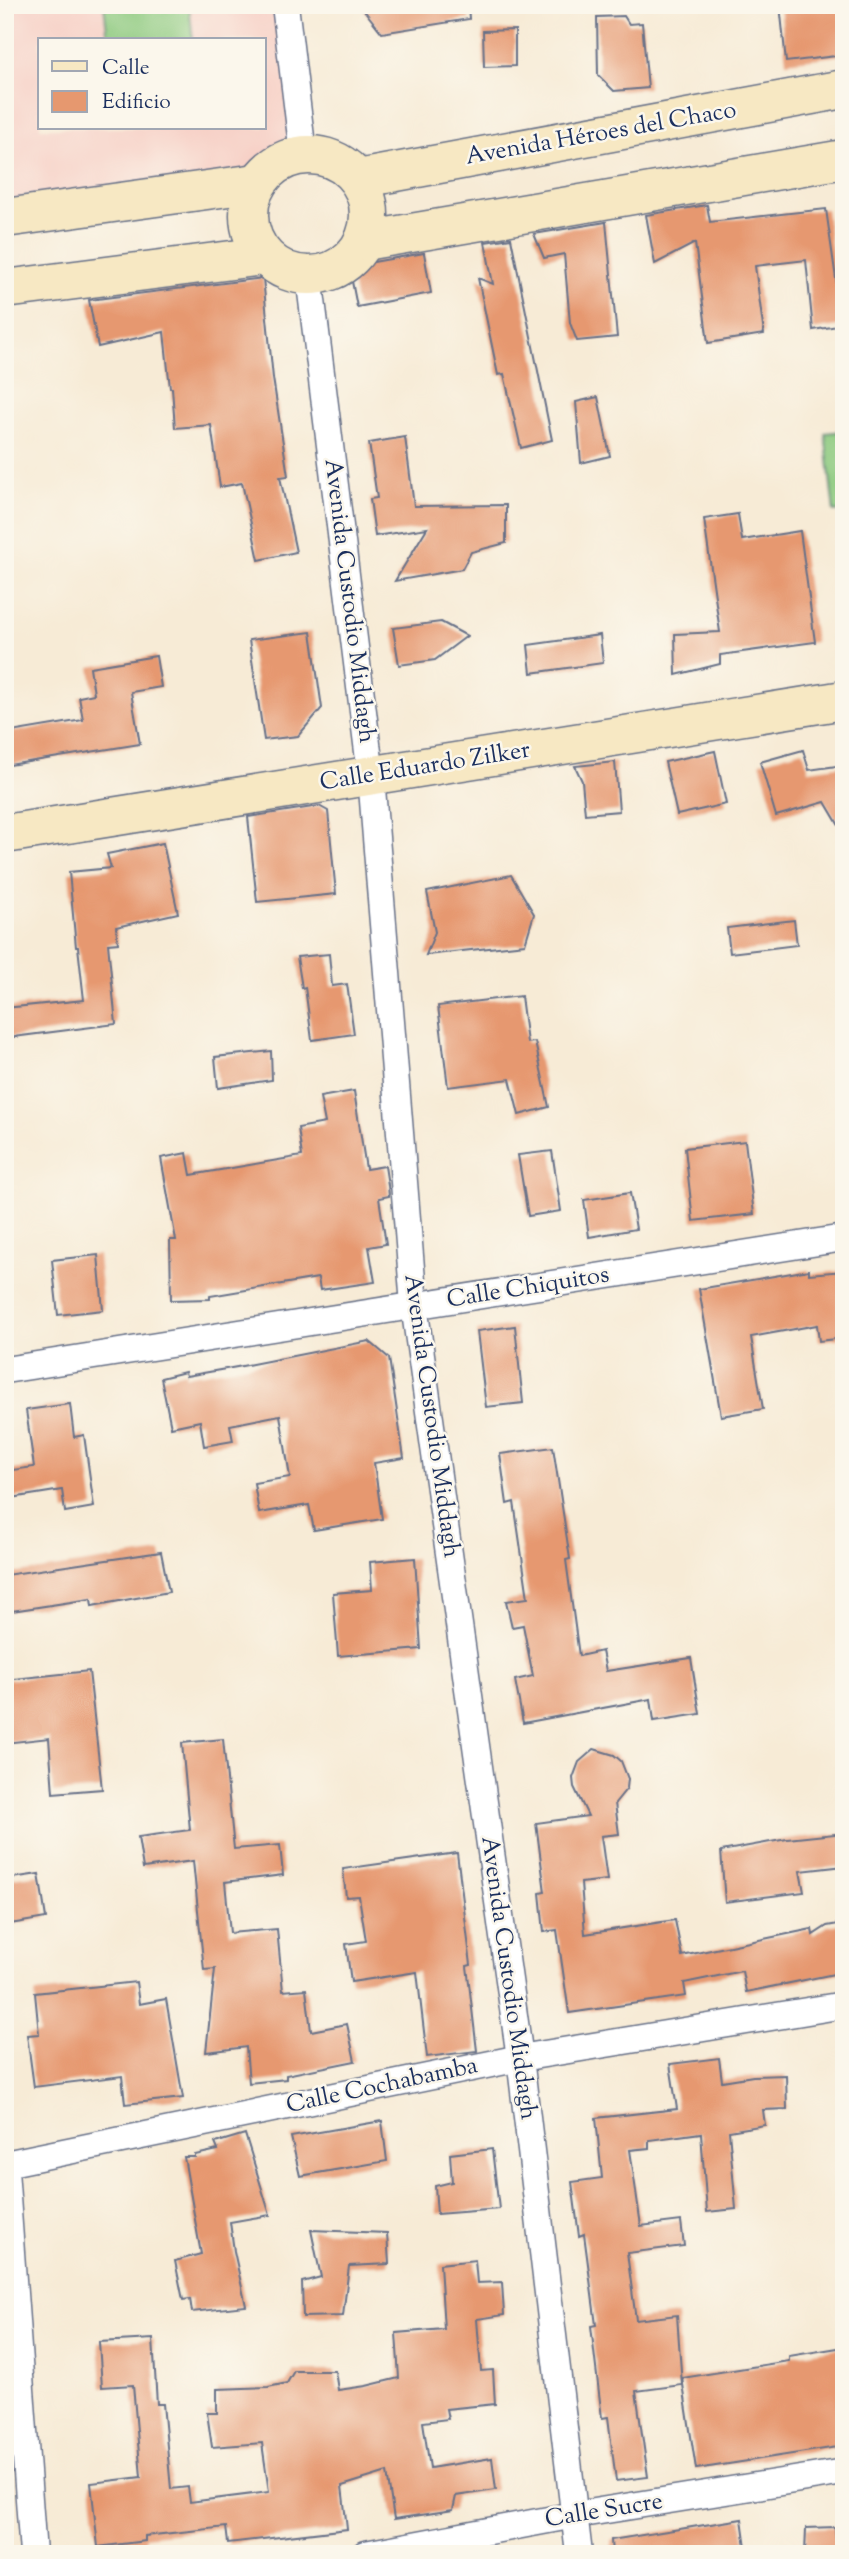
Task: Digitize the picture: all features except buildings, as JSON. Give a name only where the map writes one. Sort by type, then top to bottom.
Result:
[{"type":"street","points":[[285,5],[303,154]]},
{"type":"street","name":"Avenida Héroes del Chaco","points":[[358,179],[844,89]]},
{"type":"street","points":[[303,154],[324,156],[343,164],[358,179],[366,193],[369,225],[364,241],[354,255],[341,266],[326,273],[309,276],[284,270],[264,256],[253,239],[248,220],[250,201],[257,183],[277,164],[303,154]]},
{"type":"street","points":[[364,241],[844,159]]},
{"type":"street","points":[[5,218],[257,183]]},
{"type":"street","points":[[5,289],[264,256]]},
{"type":"street","name":"Avenida Custodio Middagh","points":[[309,276],[371,776],[414,1306],[520,2058],[579,2554]]},
{"type":"street","name":"Calle Eduardo Zilker","points":[[5,834],[844,701]]},
{"type":"street","name":"Calle Chiquitos","points":[[5,1370],[844,1238]]},
{"type":"street","name":"Calle Cochabamba","points":[[5,2164],[520,2058],[844,2005]]},
{"type":"street","points":[[5,2169],[33,2554]]},
{"type":"street","name":"Calle Sucre","points":[[365,2554],[575,2515],[844,2472]]},
{"type":"shaded area","points":[[5,5],[285,5],[303,154],[285,159],[269,169],[257,183],[5,218]]},
{"type":"green space","points":[[104,5],[189,5],[193,38],[108,38]]},
{"type":"green space","points":[[844,431],[844,511],[834,512],[825,433]]}]
